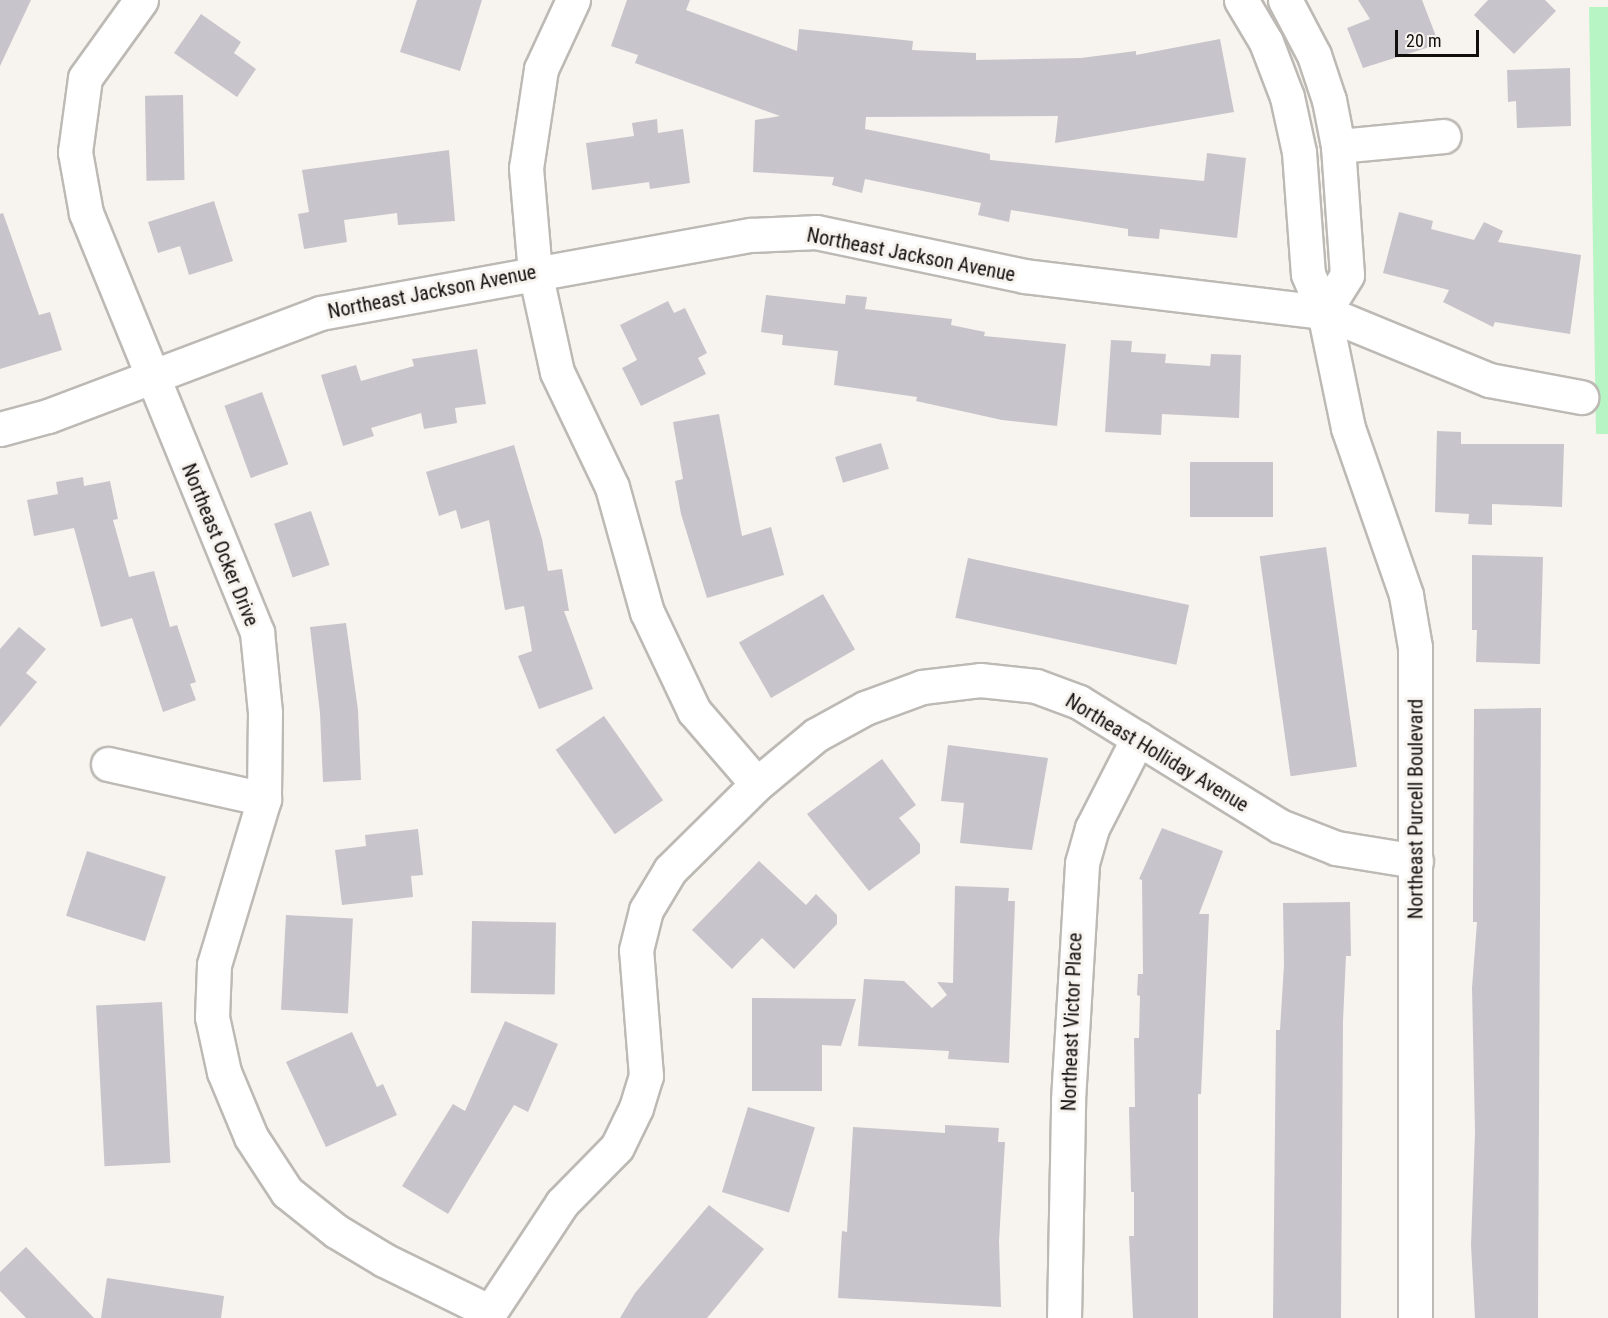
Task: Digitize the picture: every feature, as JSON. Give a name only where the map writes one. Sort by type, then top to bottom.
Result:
[{"type":"street","name":"Northeast Ocker Drive","points":[[141,0],[85,78],[75,152],[86,213],[256,632],[265,712],[264,799],[214,965],[212,1017],[224,1072],[251,1137],[287,1192],[336,1231],[384,1260],[488,1315]]},
{"type":"street","points":[[573,0],[541,69],[526,168],[535,272],[557,372],[612,487],[647,612],[694,711],[757,784]]},
{"type":"street","name":"Northeast Purcell Boulevard","points":[[1240,0],[1266,42],[1287,96],[1299,152],[1308,273],[1323,312],[1348,428],[1406,595],[1415,647],[1415,1318]]},
{"type":"street","points":[[1285,0],[1314,55],[1329,100],[1338,146],[1347,275],[1323,312]]},
{"type":"street","points":[[1338,146],[1444,136]]},
{"type":"street","name":"Northeast Jackson Avenue","points":[[0,429],[48,416],[151,375],[320,313],[535,272],[751,235],[816,232],[1025,276],[1323,312],[1489,380],[1581,397]]},
{"type":"street","name":"Northeast Holliday Avenue","points":[[488,1315],[562,1203],[617,1147],[636,1108],[646,1076],[636,950],[646,910],[670,870],[757,784],[816,735],[865,708],[922,687],[980,680],[1036,686],[1079,702],[1280,826],[1336,848],[1416,861]]},
{"type":"street","name":"Northeast Victor Place","points":[[1064,1318],[1068,1100],[1082,863],[1092,828],[1137,738]]},
{"type":"street","points":[[108,764],[264,799]]},
{"type":"green space","points":[[1589,7],[1608,7],[1608,434],[1596,434]]},
{"type":"building","points":[[0,0],[31,0],[0,66]]},
{"type":"building","points":[[417,0],[482,0],[460,71],[400,52]]},
{"type":"building","points":[[627,0],[690,0],[686,10],[797,51],[799,29],[913,41],[912,50],[976,53],[976,60],[1081,58],[1136,51],[1136,55],[1220,39],[1234,112],[1055,143],[1058,116],[866,117],[865,129],[990,154],[990,160],[1204,181],[1207,153],[1246,158],[1237,238],[1160,229],[1159,239],[1128,236],[1128,229],[1011,210],[1009,222],[978,215],[981,203],[865,179],[862,193],[832,185],[834,177],[753,172],[755,120],[780,116],[635,63],[638,55],[611,46]]},
{"type":"building","points":[[1358,0],[1422,0],[1439,44],[1363,68],[1347,28],[1370,19]]},
{"type":"building","points":[[1488,0],[1545,0],[1556,11],[1514,54],[1474,15]]},
{"type":"building","points":[[201,14],[241,42],[234,53],[256,69],[237,97],[174,53]]},
{"type":"building","points":[[1570,68],[1571,126],[1517,128],[1516,101],[1508,102],[1507,70]]},
{"type":"building","points":[[183,95],[184,180],[146,181],[145,96]]},
{"type":"building","points":[[657,119],[658,133],[683,129],[690,183],[650,189],[649,182],[592,190],[586,143],[634,136],[632,123]]},
{"type":"building","points":[[449,150],[455,221],[398,225],[397,213],[344,220],[347,242],[304,249],[298,214],[309,212],[302,170]]},
{"type":"building","points":[[214,201],[233,261],[189,275],[180,246],[158,253],[148,222]]},
{"type":"building","points":[[1399,212],[1433,221],[1431,229],[1474,240],[1484,222],[1503,231],[1498,242],[1581,255],[1570,334],[1495,322],[1493,327],[1443,302],[1449,290],[1383,273]]},
{"type":"building","points":[[3,213],[39,315],[50,312],[62,350],[0,369],[0,214]]},
{"type":"building","points":[[766,295],[845,304],[846,295],[867,297],[865,309],[952,319],[951,325],[985,332],[984,336],[1066,344],[1057,426],[1002,420],[916,401],[917,397],[834,385],[838,351],[782,345],[783,335],[761,332]]},
{"type":"building","points":[[668,301],[674,313],[685,308],[707,353],[698,358],[706,374],[641,406],[622,368],[637,360],[620,325]]},
{"type":"building","points":[[1111,340],[1132,341],[1131,352],[1166,354],[1165,363],[1210,366],[1211,354],[1241,355],[1239,418],[1162,414],[1161,435],[1105,432]]},
{"type":"building","points":[[477,349],[486,404],[455,408],[457,423],[424,429],[421,413],[371,428],[374,436],[343,446],[321,375],[356,365],[361,381],[414,366],[412,359]]},
{"type":"building","points":[[262,392],[288,464],[251,478],[224,406]]},
{"type":"building","points":[[719,414],[742,536],[771,527],[784,575],[707,598],[681,514],[675,481],[683,479],[673,422]]},
{"type":"building","points":[[1437,431],[1461,432],[1461,444],[1564,444],[1562,507],[1492,504],[1492,525],[1468,524],[1469,514],[1435,512]]},
{"type":"building","points":[[881,443],[889,469],[843,483],[835,457]]},
{"type":"building","points":[[514,445],[542,539],[548,571],[562,569],[569,611],[564,611],[593,689],[539,709],[518,656],[532,651],[524,606],[505,610],[489,520],[461,529],[456,510],[439,516],[426,472]]},
{"type":"building","points":[[1190,462],[1273,462],[1273,517],[1190,517]]},
{"type":"building","points":[[83,477],[84,486],[110,481],[118,519],[113,520],[129,577],[154,571],[170,627],[177,625],[196,682],[190,684],[196,700],[163,712],[132,618],[101,627],[74,528],[34,536],[27,500],[58,494],[56,482]]},
{"type":"building","points":[[311,511],[330,565],[293,578],[274,524]]},
{"type":"building","points":[[1326,547],[1357,767],[1291,776],[1260,556]]},
{"type":"building","points":[[1472,555],[1543,557],[1540,664],[1476,662],[1477,630],[1472,630]]},
{"type":"building","points":[[968,558],[1189,605],[1176,665],[955,618]]},
{"type":"building","points":[[823,594],[855,649],[771,698],[739,642]]},
{"type":"building","points":[[346,623],[358,710],[361,780],[323,782],[320,713],[310,627]]},
{"type":"building","points":[[19,627],[46,649],[26,673],[37,682],[0,727],[0,649]]},
{"type":"building","points":[[1541,708],[1538,1318],[1475,1318],[1471,1245],[1475,1132],[1472,988],[1477,922],[1473,922],[1474,709]]},
{"type":"building","points":[[604,716],[663,800],[615,834],[556,750]]},
{"type":"building","points":[[948,745],[1048,758],[1032,850],[960,843],[964,803],[941,801]]},
{"type":"building","points":[[882,759],[916,805],[899,818],[920,844],[920,853],[869,891],[807,814]]},
{"type":"building","points":[[1162,828],[1223,851],[1199,914],[1209,914],[1201,1094],[1198,1094],[1198,1318],[1133,1318],[1129,1236],[1134,1236],[1134,1192],[1131,1192],[1129,1107],[1135,1107],[1134,1038],[1139,1038],[1138,974],[1143,974],[1142,880],[1139,879]]},
{"type":"building","points":[[418,829],[423,875],[411,876],[413,897],[342,905],[335,850],[366,846],[365,835]]},
{"type":"building","points":[[87,851],[166,877],[145,941],[66,916]]},
{"type":"building","points":[[759,861],[806,905],[816,894],[837,915],[837,924],[794,969],[762,938],[732,969],[692,930]]},
{"type":"building","points":[[955,886],[1009,888],[1008,901],[1015,901],[1009,1063],[948,1059],[949,1051],[858,1046],[864,979],[904,981],[932,1008],[947,995],[937,982],[953,983]]},
{"type":"building","points":[[1350,902],[1351,956],[1346,956],[1343,1021],[1341,1318],[1273,1318],[1276,1030],[1280,1030],[1284,965],[1283,903]]},
{"type":"building","points":[[286,915],[353,919],[348,1013],[281,1010]]},
{"type":"building","points":[[472,921],[556,922],[555,994],[471,993]]},
{"type":"building","points":[[752,998],[856,999],[841,1046],[822,1045],[822,1091],[752,1091]]},
{"type":"building","points":[[162,1002],[170,1163],[105,1166],[96,1005]]},
{"type":"building","points":[[505,1021],[558,1044],[528,1112],[514,1105],[448,1214],[402,1186],[453,1104],[465,1111]]},
{"type":"building","points":[[352,1032],[377,1087],[383,1084],[397,1115],[326,1147],[286,1062]]},
{"type":"building","points":[[748,1107],[815,1127],[789,1213],[722,1192]]},
{"type":"building","points":[[945,1125],[999,1128],[998,1142],[1005,1142],[999,1241],[1001,1307],[838,1298],[842,1231],[847,1232],[853,1127],[945,1133]]},
{"type":"building","points":[[709,1205],[764,1249],[707,1318],[620,1318],[635,1293]]},
{"type":"building","points":[[26,1247],[94,1318],[26,1318],[0,1291],[0,1272]]},
{"type":"building","points":[[107,1278],[224,1296],[221,1318],[101,1318]]}]
